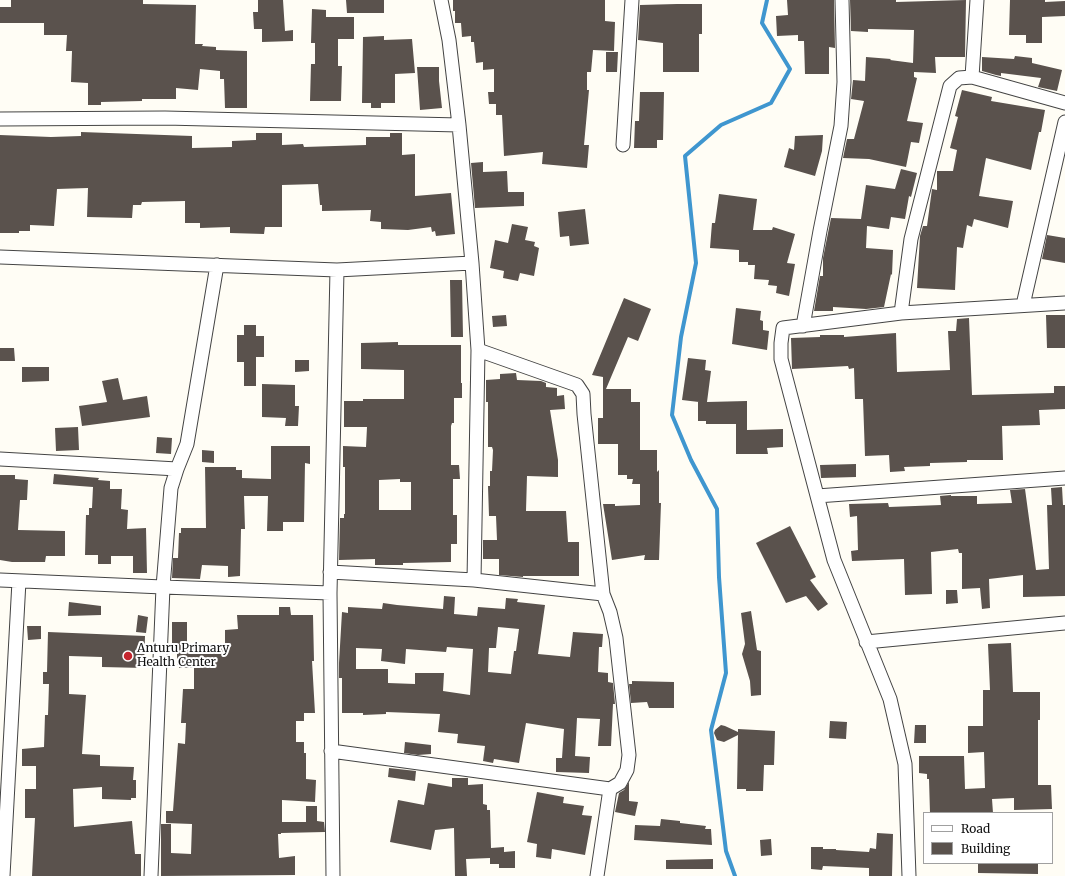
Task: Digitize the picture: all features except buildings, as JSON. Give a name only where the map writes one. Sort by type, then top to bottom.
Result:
[{"type":"street","points":[[441,0],[449,40],[472,263],[478,350],[474,580]]},
{"type":"street","points":[[623,145],[632,0]]},
{"type":"street","points":[[803,326],[840,126],[844,82],[842,0]]},
{"type":"street","points":[[972,77],[977,0]]},
{"type":"street","points":[[902,312],[911,239],[950,86],[959,78],[972,77],[1065,103]]},
{"type":"street","points":[[0,119],[165,118],[458,126]]},
{"type":"street","points":[[1023,305],[1065,122]]},
{"type":"street","points":[[0,257],[337,270],[472,263]]},
{"type":"street","points":[[151,876],[163,587],[171,488],[187,444],[217,266]]},
{"type":"street","points":[[333,876],[330,572],[337,270]]},
{"type":"street","points":[[909,876],[905,764],[890,699],[834,560],[781,359],[783,328],[902,312],[1065,303]]},
{"type":"street","points":[[331,751],[610,789],[620,783],[627,770],[629,755],[616,638],[610,612],[603,594],[583,394],[577,385],[478,350]]},
{"type":"street","points":[[0,459],[177,469]]},
{"type":"street","points":[[817,496],[1065,478]]},
{"type":"street","points":[[330,572],[474,580],[603,594]]},
{"type":"street","points":[[0,580],[330,593]]},
{"type":"street","points":[[3,876],[2,852],[20,581]]},
{"type":"street","points":[[866,642],[1065,623]]},
{"type":"street","points":[[597,876],[610,789]]},
{"type":"waterway","points":[[735,876],[726,851],[711,730],[726,673],[719,577],[717,509],[691,460],[672,415],[681,337],[696,263],[685,156],[721,125],[771,103],[790,69],[762,23],[767,0]]},
{"type":"place","name":"Anturu Primary Health Center","points":[[128,656]]}]
